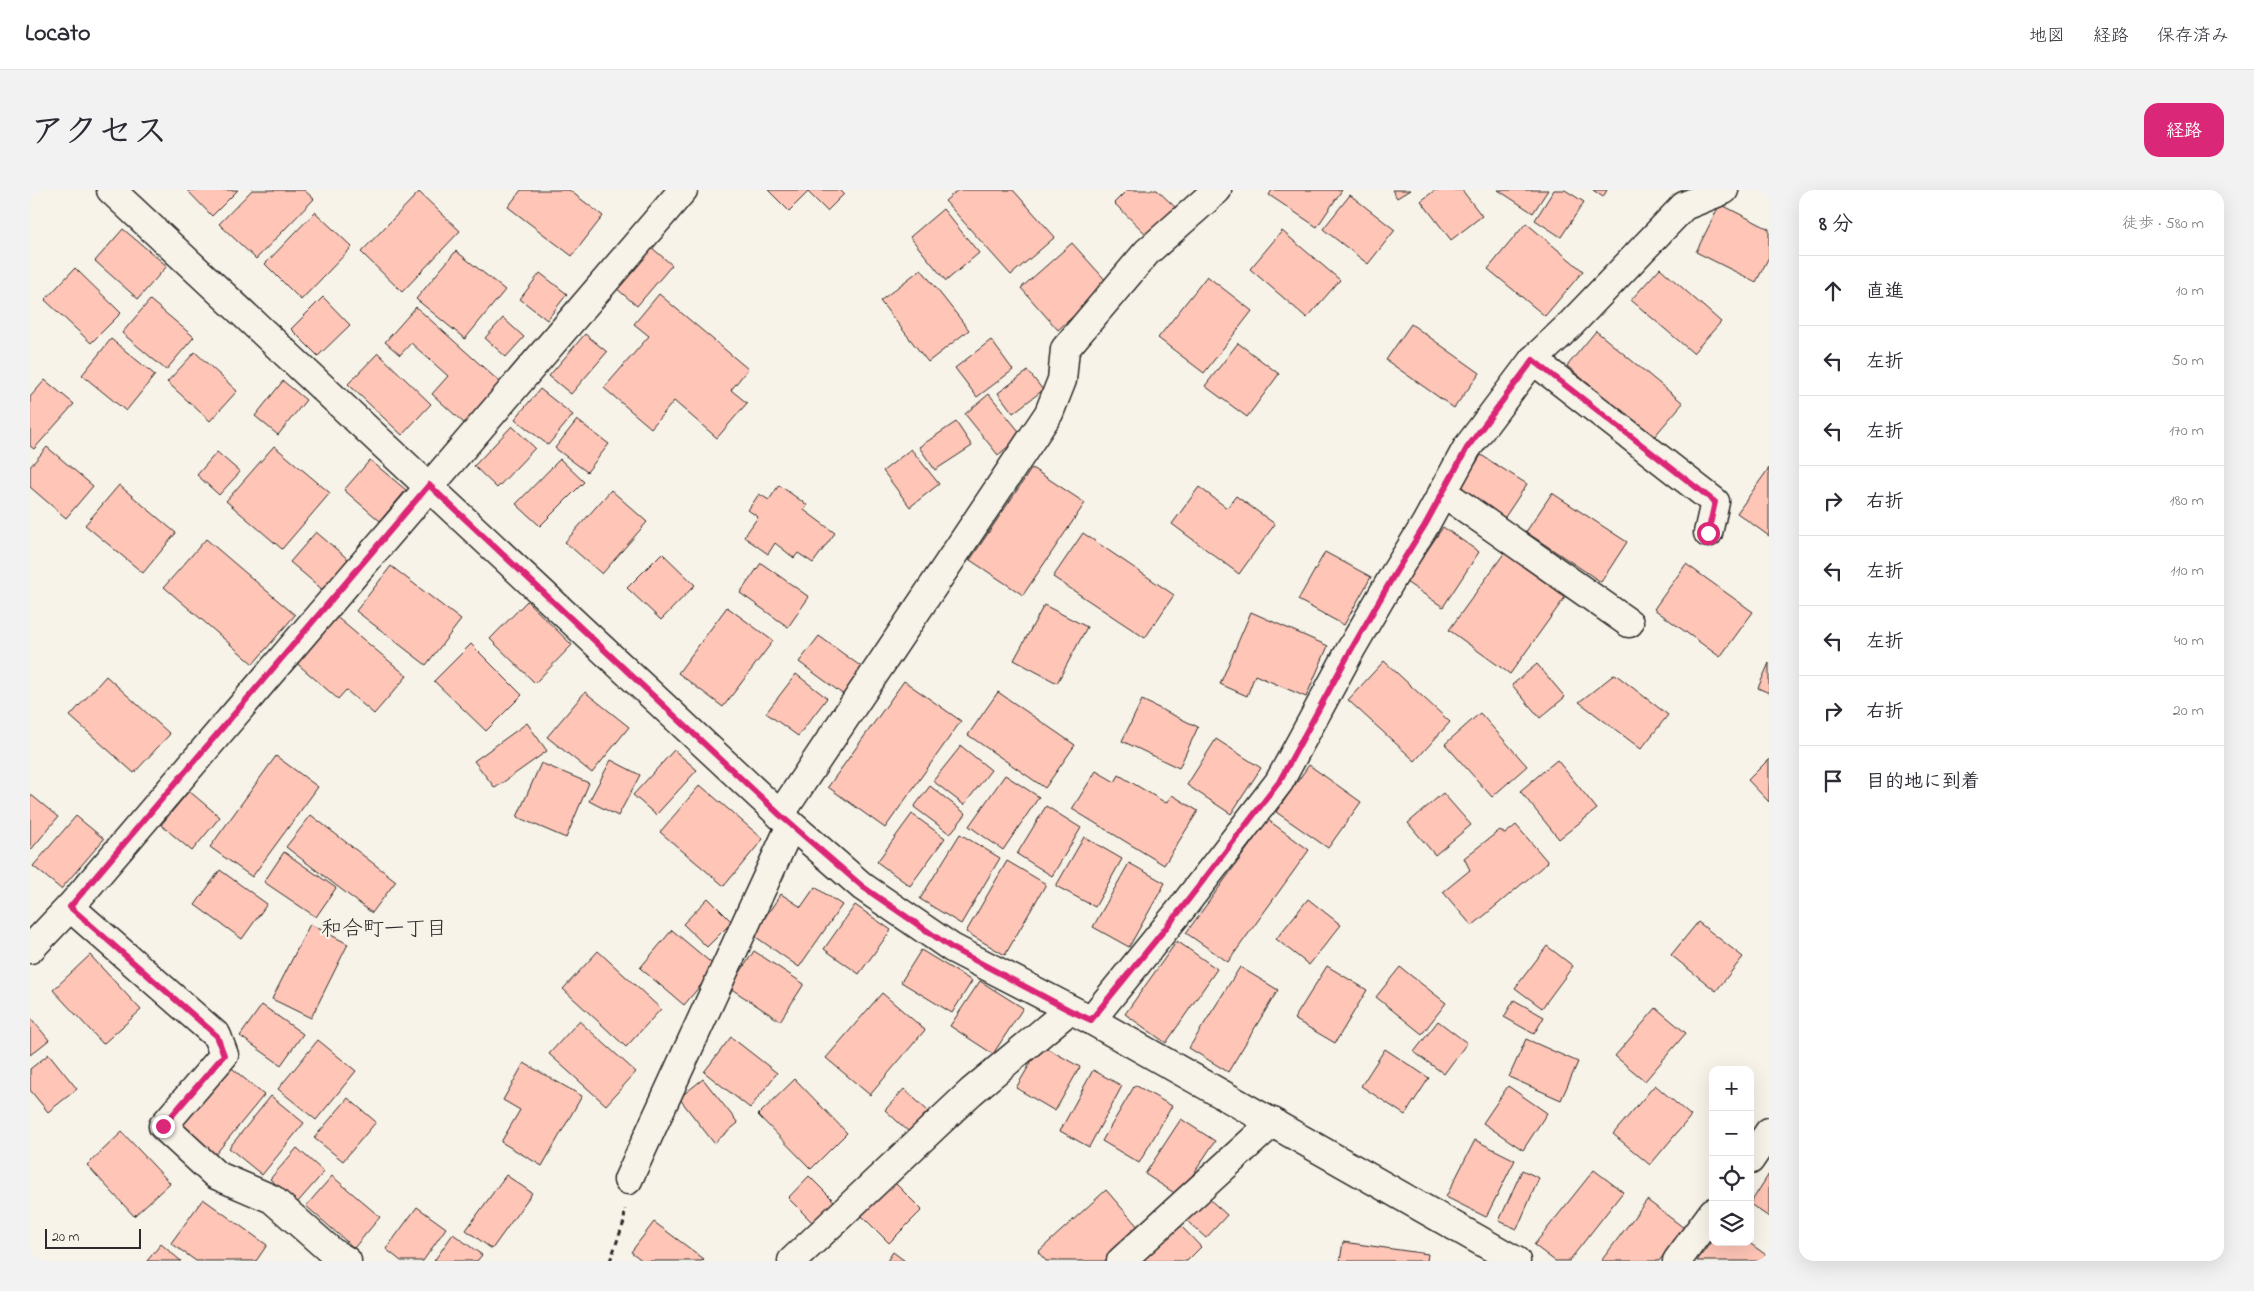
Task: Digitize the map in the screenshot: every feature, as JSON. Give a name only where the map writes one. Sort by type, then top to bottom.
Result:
[{"type":"street","points":[[111,190],[786,820],[863,887],[952,948],[1080,1015],[1273,1122],[1516,1261]]},
{"type":"street","points":[[30,949],[70,907],[683,190]]},
{"type":"street","points":[[628,1180],[786,820],[1049,414],[1062,380],[1066,349],[1147,252],[1217,190]]},
{"type":"street","points":[[792,1261],[971,1092],[1080,1015],[1182,908],[1279,782],[1384,591],[1444,492],[1467,448],[1533,360],[1570,325],[1684,206],[1711,192]]},
{"type":"street","points":[[1533,360],[1715,502],[1708,533]]},
{"type":"street","points":[[1444,492],[1629,623]]},
{"type":"street","points":[[70,907],[217,1036],[224,1055],[163,1126],[216,1175],[272,1199],[332,1252],[347,1261]]},
{"type":"street","points":[[1121,1261],[1273,1122]]},
{"type":"street","points":[[1753,1156],[1769,1132]]},
{"type":"street","points":[[1677,1261],[1709,1217]]},
{"type":"path","points":[[610,1261],[624,1222],[628,1180]]},
{"type":"building","points":[[187,190],[238,190],[212,216]]},
{"type":"building","points":[[252,190],[304,190],[314,199],[256,259],[219,224]]},
{"type":"building","points":[[521,190],[569,190],[603,216],[572,256],[508,207]]},
{"type":"building","points":[[768,190],[840,190],[844,194],[827,211],[808,192],[789,211]]},
{"type":"building","points":[[958,190],[1013,190],[1055,237],[1011,275],[945,201]]},
{"type":"building","points":[[1127,190],[1157,190],[1175,207],[1148,236],[1114,203]]},
{"type":"building","points":[[1272,190],[1342,190],[1317,227],[1269,195]]},
{"type":"building","points":[[1392,190],[1410,190],[1397,198]]},
{"type":"building","points":[[1435,190],[1462,190],[1482,216],[1451,240],[1421,201]]},
{"type":"building","points":[[1498,190],[1548,190],[1533,213]]},
{"type":"building","points":[[1554,190],[1565,190],[1584,202],[1561,237],[1535,220]]},
{"type":"building","points":[[1593,190],[1607,190],[1603,197]]},
{"type":"building","points":[[419,192],[460,231],[402,292],[361,252]]},
{"type":"building","points":[[1350,195],[1395,230],[1368,264],[1323,229]]},
{"type":"building","points":[[1720,204],[1769,229],[1769,257],[1756,282],[1696,252]]},
{"type":"building","points":[[943,209],[979,253],[946,281],[910,237]]},
{"type":"building","points":[[315,212],[352,247],[301,300],[265,264]]},
{"type":"building","points":[[1526,223],[1583,271],[1545,316],[1488,269]]},
{"type":"building","points":[[123,229],[167,266],[138,299],[95,261]]},
{"type":"building","points":[[1282,231],[1340,280],[1307,318],[1250,269]]},
{"type":"building","points":[[1072,243],[1109,284],[1058,330],[1021,288]]},
{"type":"building","points":[[651,247],[672,265],[637,306],[616,288]]},
{"type":"building","points":[[456,251],[505,290],[465,339],[416,299]]},
{"type":"building","points":[[75,268],[121,313],[91,343],[45,300]]},
{"type":"building","points":[[1660,268],[1721,322],[1693,353],[1631,300]]},
{"type":"building","points":[[921,269],[969,330],[928,362],[880,301]]},
{"type":"building","points":[[540,273],[567,294],[547,320],[520,299]]},
{"type":"building","points":[[1207,276],[1252,311],[1204,373],[1158,338]]},
{"type":"building","points":[[659,294],[748,369],[731,390],[747,403],[717,438],[674,401],[651,428],[604,388],[649,336],[634,324]]},
{"type":"building","points":[[323,297],[350,325],[318,356],[291,329]]},
{"type":"building","points":[[150,300],[194,337],[166,370],[122,333]]},
{"type":"building","points":[[416,307],[502,384],[466,425],[432,394],[448,376],[411,343],[400,355],[385,342]]},
{"type":"building","points":[[503,318],[524,337],[506,357],[485,338]]},
{"type":"building","points":[[1411,324],[1480,373],[1454,408],[1386,360]]},
{"type":"building","points":[[1596,331],[1683,403],[1653,438],[1567,366]]},
{"type":"building","points":[[585,334],[607,352],[571,394],[549,376]]},
{"type":"building","points":[[111,339],[155,375],[126,411],[82,375]]},
{"type":"building","points":[[991,340],[1013,370],[977,397],[955,368]]},
{"type":"building","points":[[1238,343],[1279,374],[1247,417],[1205,386]]},
{"type":"building","points":[[195,352],[237,391],[210,421],[167,382]]},
{"type":"building","points":[[378,353],[431,404],[402,435],[348,384]]},
{"type":"building","points":[[1028,371],[1043,390],[1013,413],[998,393]]},
{"type":"building","points":[[45,380],[74,404],[34,449],[30,446],[30,397]]},
{"type":"building","points":[[283,381],[306,400],[278,435],[255,416]]},
{"type":"building","points":[[540,389],[573,415],[548,445],[515,419]]},
{"type":"building","points":[[989,394],[1022,435],[998,455],[965,414]]},
{"type":"building","points":[[577,420],[609,444],[587,472],[555,448]]},
{"type":"building","points":[[956,422],[972,446],[935,470],[919,447]]},
{"type":"building","points":[[512,426],[535,448],[497,488],[474,466]]},
{"type":"building","points":[[274,446],[330,493],[282,549],[226,501]]},
{"type":"building","points":[[47,447],[93,486],[66,518],[30,487],[30,467]]},
{"type":"building","points":[[911,449],[939,484],[910,507],[883,471]]},
{"type":"building","points":[[217,452],[240,472],[219,495],[197,475]]},
{"type":"building","points":[[1481,455],[1527,484],[1503,520],[1458,492]]},
{"type":"building","points":[[560,459],[584,482],[540,526],[516,504]]},
{"type":"building","points":[[370,460],[406,490],[380,521],[344,490]]},
{"type":"building","points":[[1032,468],[1085,503],[1023,595],[970,560]]},
{"type":"building","points":[[1769,468],[1769,536],[1737,513]]},
{"type":"building","points":[[119,485],[176,533],[143,573],[85,525]]},
{"type":"building","points":[[779,485],[807,505],[804,510],[835,533],[813,563],[798,553],[794,558],[775,543],[768,554],[744,537],[758,517],[748,510],[759,494],[769,500]]},
{"type":"building","points":[[1199,487],[1227,508],[1236,496],[1275,524],[1239,574],[1172,524]]},
{"type":"building","points":[[611,490],[647,522],[602,574],[565,542]]},
{"type":"building","points":[[1552,493],[1627,542],[1601,582],[1526,532]]},
{"type":"building","points":[[1443,527],[1479,552],[1443,607],[1406,582]]},
{"type":"building","points":[[316,532],[349,560],[323,590],[290,562]]},
{"type":"building","points":[[1083,533],[1174,595],[1145,638],[1053,577]]},
{"type":"building","points":[[206,539],[295,615],[253,664],[164,587]]},
{"type":"building","points":[[1325,552],[1371,577],[1344,625],[1298,600]]},
{"type":"building","points":[[1505,552],[1566,596],[1510,674],[1449,630]]},
{"type":"building","points":[[662,553],[695,585],[661,620],[627,588]]},
{"type":"building","points":[[761,563],[809,597],[788,627],[740,593]]},
{"type":"building","points":[[1686,564],[1753,612],[1720,657],[1654,609]]},
{"type":"building","points":[[391,566],[461,620],[426,665],[356,611]]},
{"type":"building","points":[[527,601],[572,645],[535,683],[490,639]]},
{"type":"building","points":[[1044,605],[1087,627],[1057,683],[1014,660]]},
{"type":"building","points":[[727,607],[773,641],[723,707],[678,673]]},
{"type":"building","points":[[1251,612],[1328,646],[1306,697],[1255,675],[1247,696],[1220,684]]},
{"type":"building","points":[[333,614],[407,676],[374,714],[346,690],[338,699],[293,660]]},
{"type":"building","points":[[819,636],[863,668],[844,695],[799,662]]},
{"type":"building","points":[[471,644],[522,695],[486,731],[434,681]]},
{"type":"building","points":[[1384,661],[1450,722],[1415,761],[1348,700]]},
{"type":"building","points":[[1769,663],[1769,693],[1758,688]]},
{"type":"building","points":[[1537,664],[1565,697],[1540,718],[1512,685]]},
{"type":"building","points":[[796,674],[827,698],[798,736],[766,713]]},
{"type":"building","points":[[1615,674],[1668,715],[1641,749],[1579,702]]},
{"type":"building","points":[[106,676],[170,734],[134,773],[70,716]]},
{"type":"building","points":[[904,681],[961,721],[885,828],[828,787]]},
{"type":"building","points":[[585,692],[629,727],[592,773],[547,737]]},
{"type":"building","points":[[998,692],[1075,745],[1045,788],[968,735]]},
{"type":"building","points":[[1142,700],[1198,727],[1179,768],[1122,741]]},
{"type":"building","points":[[1480,713],[1527,766],[1492,797],[1445,744]]},
{"type":"building","points":[[527,723],[547,751],[495,788],[474,761]]},
{"type":"building","points":[[1216,739],[1261,768],[1231,814],[1187,785]]},
{"type":"building","points":[[961,746],[991,770],[964,805],[933,781]]},
{"type":"building","points":[[674,750],[697,770],[656,815],[633,795]]},
{"type":"building","points":[[276,756],[318,787],[252,877],[210,847]]},
{"type":"building","points":[[1769,759],[1769,802],[1748,780]]},
{"type":"building","points":[[611,760],[640,775],[618,816],[589,801]]},
{"type":"building","points":[[1557,760],[1597,809],[1559,839],[1520,791]]},
{"type":"building","points":[[541,763],[589,783],[566,838],[517,817]]},
{"type":"building","points":[[1309,765],[1361,802],[1328,848],[1276,812]]},
{"type":"building","points":[[1096,771],[1115,782],[1119,775],[1166,803],[1172,795],[1198,811],[1164,865],[1072,809]]},
{"type":"building","points":[[1005,775],[1039,797],[1003,850],[969,826]]},
{"type":"building","points":[[700,785],[763,839],[724,886],[660,832]]},
{"type":"building","points":[[930,786],[966,814],[950,834],[914,807]]},
{"type":"building","points":[[189,791],[220,817],[192,851],[161,825]]},
{"type":"building","points":[[1443,793],[1471,825],[1435,855],[1408,823]]},
{"type":"building","points":[[30,794],[58,817],[30,851]]},
{"type":"building","points":[[1046,806],[1081,828],[1052,876],[1017,854]]},
{"type":"building","points":[[912,814],[945,838],[910,886],[877,862]]},
{"type":"building","points":[[311,815],[396,881],[372,913],[286,847]]},
{"type":"building","points":[[76,816],[104,839],[61,889],[33,866]]},
{"type":"building","points":[[1268,820],[1309,850],[1228,962],[1186,933]]},
{"type":"building","points":[[1516,825],[1548,862],[1472,926],[1443,892],[1470,870],[1464,858],[1500,830],[1505,834]]},
{"type":"building","points":[[960,834],[1000,858],[961,924],[920,899]]},
{"type":"building","points":[[1084,837],[1122,859],[1095,907],[1056,886]]},
{"type":"building","points":[[284,852],[336,888],[316,917],[264,882]]},
{"type":"building","points":[[1007,861],[1046,884],[1005,955],[966,932]]},
{"type":"building","points":[[1129,863],[1165,883],[1129,947],[1093,927]]},
{"type":"building","points":[[220,870],[267,904],[242,939],[195,905]]},
{"type":"building","points":[[815,887],[842,905],[799,967],[753,935],[781,894],[801,907]]},
{"type":"building","points":[[708,898],[732,922],[707,947],[683,924]]},
{"type":"building","points":[[1308,899],[1341,925],[1309,965],[1276,939]]},
{"type":"building","points":[[855,905],[891,930],[859,974],[824,949]]},
{"type":"building","points":[[1698,922],[1743,957],[1716,991],[1671,955]]},
{"type":"building","points":[[310,924],[348,944],[311,1018],[272,999]]},
{"type":"building","points":[[672,930],[716,967],[684,1005],[640,968]]},
{"type":"building","points":[[1177,941],[1217,969],[1166,1043],[1125,1014]]},
{"type":"building","points":[[1547,946],[1573,966],[1542,1008],[1515,988]]},
{"type":"building","points":[[921,950],[972,981],[952,1013],[901,982]]},
{"type":"building","points":[[598,951],[661,1009],[626,1047],[563,989]]},
{"type":"building","points":[[754,951],[804,984],[780,1021],[730,988]]},
{"type":"building","points":[[90,955],[141,1010],[103,1044],[53,990]]},
{"type":"building","points":[[1327,966],[1367,990],[1335,1043],[1294,1019]]},
{"type":"building","points":[[1240,967],[1278,990],[1228,1072],[1189,1048]]},
{"type":"building","points":[[1400,967],[1446,1003],[1422,1034],[1376,997]]},
{"type":"building","points":[[980,981],[1023,1008],[993,1054],[950,1026]]},
{"type":"building","points":[[882,993],[925,1030],[870,1095],[826,1058]]},
{"type":"building","points":[[1514,1000],[1544,1017],[1534,1034],[1504,1017]]},
{"type":"building","points":[[262,1005],[303,1034],[281,1065],[240,1036]]},
{"type":"building","points":[[1656,1008],[1686,1033],[1645,1081],[1615,1056]]},
{"type":"building","points":[[30,1017],[49,1040],[30,1055]]},
{"type":"building","points":[[579,1021],[636,1072],[606,1105],[549,1054]]},
{"type":"building","points":[[1438,1021],[1467,1043],[1444,1074],[1414,1052]]},
{"type":"building","points":[[731,1037],[777,1073],[750,1108],[704,1072]]},
{"type":"building","points":[[1526,1039],[1578,1062],[1561,1100],[1509,1077]]},
{"type":"building","points":[[318,1040],[356,1071],[316,1120],[278,1089]]},
{"type":"building","points":[[1041,1045],[1080,1067],[1055,1111],[1016,1088]]},
{"type":"building","points":[[1385,1049],[1429,1078],[1405,1115],[1361,1086]]},
{"type":"building","points":[[49,1054],[77,1089],[48,1112],[30,1090],[30,1069]]},
{"type":"building","points":[[524,1063],[582,1096],[542,1166],[501,1142],[520,1110],[503,1100]]},
{"type":"building","points":[[227,1064],[264,1095],[214,1156],[177,1126]]},
{"type":"building","points":[[1093,1070],[1122,1086],[1089,1147],[1060,1131]]},
{"type":"building","points":[[703,1079],[738,1123],[714,1143],[679,1098]]},
{"type":"building","points":[[795,1079],[847,1133],[811,1169],[758,1115]]},
{"type":"building","points":[[1135,1085],[1172,1106],[1139,1163],[1102,1141]]},
{"type":"building","points":[[1655,1085],[1691,1116],[1650,1165],[1613,1134]]},
{"type":"building","points":[[1508,1086],[1547,1113],[1523,1150],[1483,1123]]},
{"type":"building","points":[[904,1089],[928,1111],[909,1132],[885,1110]]},
{"type":"building","points":[[271,1096],[304,1123],[262,1175],[229,1148]]},
{"type":"building","points":[[348,1098],[376,1122],[343,1161],[314,1138]]},
{"type":"building","points":[[1181,1119],[1215,1141],[1179,1196],[1145,1174]]},
{"type":"building","points":[[122,1132],[170,1183],[134,1216],[87,1165]]},
{"type":"building","points":[[1475,1140],[1515,1160],[1486,1217],[1446,1197]]},
{"type":"building","points":[[297,1148],[324,1172],[297,1203],[270,1179]]},
{"type":"building","points":[[1522,1170],[1539,1178],[1517,1229],[1499,1221]]},
{"type":"building","points":[[1594,1170],[1623,1192],[1569,1261],[1555,1261],[1534,1245]]},
{"type":"building","points":[[1769,1174],[1769,1217],[1754,1207],[1754,1198]]},
{"type":"building","points":[[506,1175],[532,1193],[492,1249],[466,1230]]},
{"type":"building","points":[[332,1176],[380,1217],[354,1248],[306,1206]]},
{"type":"building","points":[[809,1176],[834,1201],[813,1223],[788,1198]]},
{"type":"building","points":[[894,1182],[922,1210],[889,1243],[861,1215]]},
{"type":"building","points":[[1106,1190],[1140,1229],[1104,1261],[1046,1261],[1038,1252]]},
{"type":"building","points":[[1208,1198],[1227,1215],[1206,1238],[1187,1221]]},
{"type":"building","points":[[203,1199],[267,1245],[256,1261],[196,1261],[171,1243]]},
{"type":"building","points":[[1647,1200],[1684,1228],[1659,1261],[1601,1261]]},
{"type":"building","points":[[417,1207],[446,1228],[423,1261],[401,1261],[386,1249]]},
{"type":"building","points":[[654,1222],[704,1259],[702,1261],[643,1261],[631,1252]]},
{"type":"building","points":[[1180,1225],[1201,1247],[1187,1261],[1141,1261]]},
{"type":"building","points":[[453,1234],[482,1255],[477,1261],[434,1261]]},
{"type":"building","points":[[1343,1242],[1428,1254],[1427,1261],[1340,1261]]},
{"type":"building","points":[[161,1244],[181,1261],[147,1261]]},
{"type":"building","points":[[1709,1244],[1754,1246],[1769,1257],[1769,1261],[1697,1261]]},
{"type":"building","points":[[893,1252],[905,1261],[887,1261]]},
{"type":"district","name":"和合町一丁目","points":[[384,930]]},
{"type":"route","points":[[163,1126],[224,1055],[217,1036],[70,907],[429,485],[780,815],[863,887],[952,948],[1091,1020],[1182,908],[1279,782],[1351,650],[1444,492],[1467,448],[1533,360],[1715,502],[1708,533]]}]
